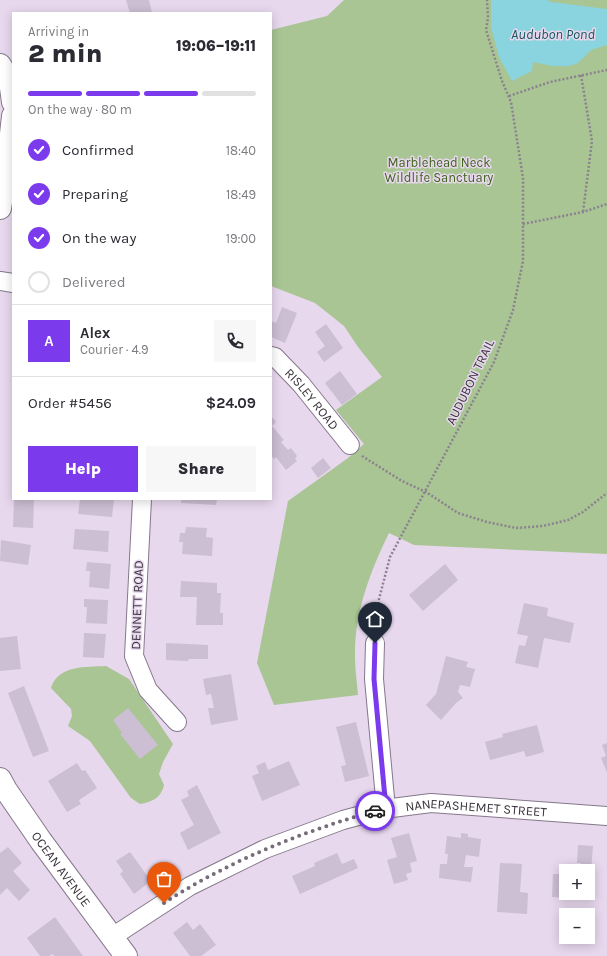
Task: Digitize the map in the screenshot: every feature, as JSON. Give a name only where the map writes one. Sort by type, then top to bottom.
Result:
[{"type":"main road","points":[[0,65],[10,81],[12,95]]},
{"type":"main road","points":[[0,208],[12,125]]},
{"type":"main road","name":"OCEAN AVENUE","points":[[0,779],[41,841],[126,956]]},
{"type":"street","points":[[0,281],[12,283]]},
{"type":"street","name":"RISLEY ROAD","points":[[272,356],[275,357],[301,384],[350,445]]},
{"type":"street","name":"DENNETT ROAD","points":[[142,500],[134,656],[148,690],[177,722]]},
{"type":"street","points":[[375,643],[374,679],[386,809]]},
{"type":"street","name":"NANEPASHEMET STREET","points":[[112,937],[190,886],[265,849],[343,820],[386,809],[431,803],[607,816]]},
{"type":"path","name":"AUDUBON TRAIL","points":[[375,643],[379,599],[390,557],[494,362],[513,310],[523,260],[523,178],[511,102],[502,81],[486,30],[488,18],[487,0]]},
{"type":"path","points":[[508,96],[550,82],[607,70]]},
{"type":"path","points":[[581,75],[592,141],[583,212]]},
{"type":"path","points":[[523,224],[583,212],[607,204]]},
{"type":"path","points":[[350,445],[363,457],[402,481],[426,492],[458,513],[487,522],[516,528],[543,526],[568,520],[583,512],[607,492]]},
{"type":"green space","name":"Marblehead Neck Wildlife Sanctuary","points":[[344,0],[607,0],[607,554],[414,545],[389,533],[364,593],[360,609],[355,641],[358,695],[274,705],[257,663],[288,501],[348,458],[364,444],[336,410],[382,377],[358,347],[344,326],[315,303],[272,286],[272,30],[327,16]]},
{"type":"green space","points":[[106,666],[129,679],[173,744],[163,762],[159,774],[164,785],[163,789],[155,799],[148,802],[140,804],[131,798],[90,741],[68,726],[72,716],[71,709],[51,688],[55,680],[66,671],[82,667]]},
{"type":"water","name":"Audubon Pond","points":[[491,0],[547,0],[551,2],[607,9],[607,45],[591,50],[578,63],[569,66],[552,66],[533,62],[532,71],[512,81],[499,57],[491,27]]},
{"type":"building","points":[[126,0],[149,0],[152,12],[130,12]]},
{"type":"building","points":[[282,307],[297,313],[285,343],[272,337],[272,321],[276,323]]},
{"type":"building","points":[[326,324],[343,348],[324,362],[317,352],[325,346],[315,332]]},
{"type":"building","points":[[340,371],[357,394],[342,405],[325,383]]},
{"type":"building","points":[[272,417],[276,422],[272,426]]},
{"type":"building","points":[[272,426],[284,440],[281,442],[288,450],[291,448],[297,456],[295,459],[297,461],[286,470],[276,457],[274,459],[272,456]]},
{"type":"building","points":[[323,458],[331,468],[318,478],[311,468]]},
{"type":"building","points":[[14,500],[34,500],[33,528],[13,527]]},
{"type":"building","points":[[80,500],[114,500],[112,517],[78,514]]},
{"type":"building","points":[[181,500],[217,500],[216,505],[181,503]]},
{"type":"building","points":[[186,527],[207,528],[206,537],[213,538],[212,556],[182,554],[183,542],[179,542],[180,533],[185,533]]},
{"type":"building","points":[[75,529],[109,531],[108,552],[73,549]]},
{"type":"building","points":[[1,540],[31,545],[28,565],[0,561]]},
{"type":"building","points":[[87,562],[111,564],[109,589],[89,587],[90,571],[86,571]]},
{"type":"building","points":[[445,564],[458,580],[423,611],[409,595]]},
{"type":"building","points":[[181,581],[217,583],[217,593],[221,593],[220,613],[223,613],[223,625],[196,625],[197,597],[180,597]]},
{"type":"building","points":[[84,599],[108,600],[107,624],[86,623],[87,607],[84,607]]},
{"type":"building","points":[[524,603],[548,608],[547,616],[574,623],[570,643],[544,638],[538,668],[515,663],[519,645],[525,646],[528,636],[517,634]]},
{"type":"building","points":[[84,633],[106,634],[104,658],[83,657]]},
{"type":"building","points":[[17,636],[21,669],[0,671],[0,638]]},
{"type":"building","points":[[166,643],[208,645],[208,659],[189,659],[188,661],[166,660]]},
{"type":"building","points":[[446,656],[468,662],[466,667],[475,669],[470,687],[460,685],[458,692],[463,698],[456,703],[441,720],[426,705],[436,694]]},
{"type":"building","points":[[231,674],[238,720],[211,725],[208,708],[214,708],[211,694],[206,695],[203,679]]},
{"type":"building","points":[[24,686],[49,751],[33,757],[8,693]]},
{"type":"building","points":[[128,708],[158,745],[140,759],[120,734],[122,733],[113,720]]},
{"type":"building","points":[[356,722],[369,776],[345,782],[341,766],[346,765],[336,727]]},
{"type":"building","points":[[537,725],[544,752],[526,757],[524,751],[490,760],[485,742],[503,737],[502,734]]},
{"type":"building","points":[[607,743],[607,772],[601,758],[606,756],[602,745]]},
{"type":"building","points":[[289,761],[300,785],[262,801],[252,776],[259,773],[256,766],[265,762],[268,770]]},
{"type":"building","points":[[77,763],[82,771],[85,770],[97,788],[79,800],[81,804],[67,812],[48,781]]},
{"type":"building","points":[[197,785],[221,833],[188,850],[180,833],[194,825],[181,800],[189,796],[187,791]]},
{"type":"building","points":[[409,833],[417,861],[410,863],[412,872],[406,874],[408,880],[394,884],[387,860],[397,857],[391,838]]},
{"type":"building","points":[[461,833],[468,834],[468,837],[481,839],[479,857],[466,855],[464,867],[473,867],[471,882],[439,878],[440,864],[447,864],[448,854],[445,854],[447,836],[461,838]]},
{"type":"building","points":[[578,845],[593,846],[592,864],[577,863]]},
{"type":"building","points":[[8,847],[22,863],[13,871],[30,890],[19,901],[7,888],[0,895],[0,853]]},
{"type":"building","points":[[130,852],[151,881],[134,894],[120,874],[123,871],[116,861]]},
{"type":"building","points":[[337,853],[342,864],[354,859],[358,868],[300,894],[292,876],[315,866],[314,863]]},
{"type":"building","points":[[500,863],[522,864],[520,892],[528,893],[527,914],[497,912]]},
{"type":"building","points":[[553,874],[559,874],[559,897],[552,897]]},
{"type":"building","points":[[55,917],[83,956],[54,956],[53,954],[49,956],[40,956],[27,938]]},
{"type":"building","points":[[187,922],[193,930],[200,924],[216,945],[201,956],[190,956],[173,933]]},
{"type":"way so far","points":[[164,903],[190,886],[265,849],[343,820],[375,811]]},
{"type":"route","points":[[375,643],[374,679],[386,809],[375,811]]}]
